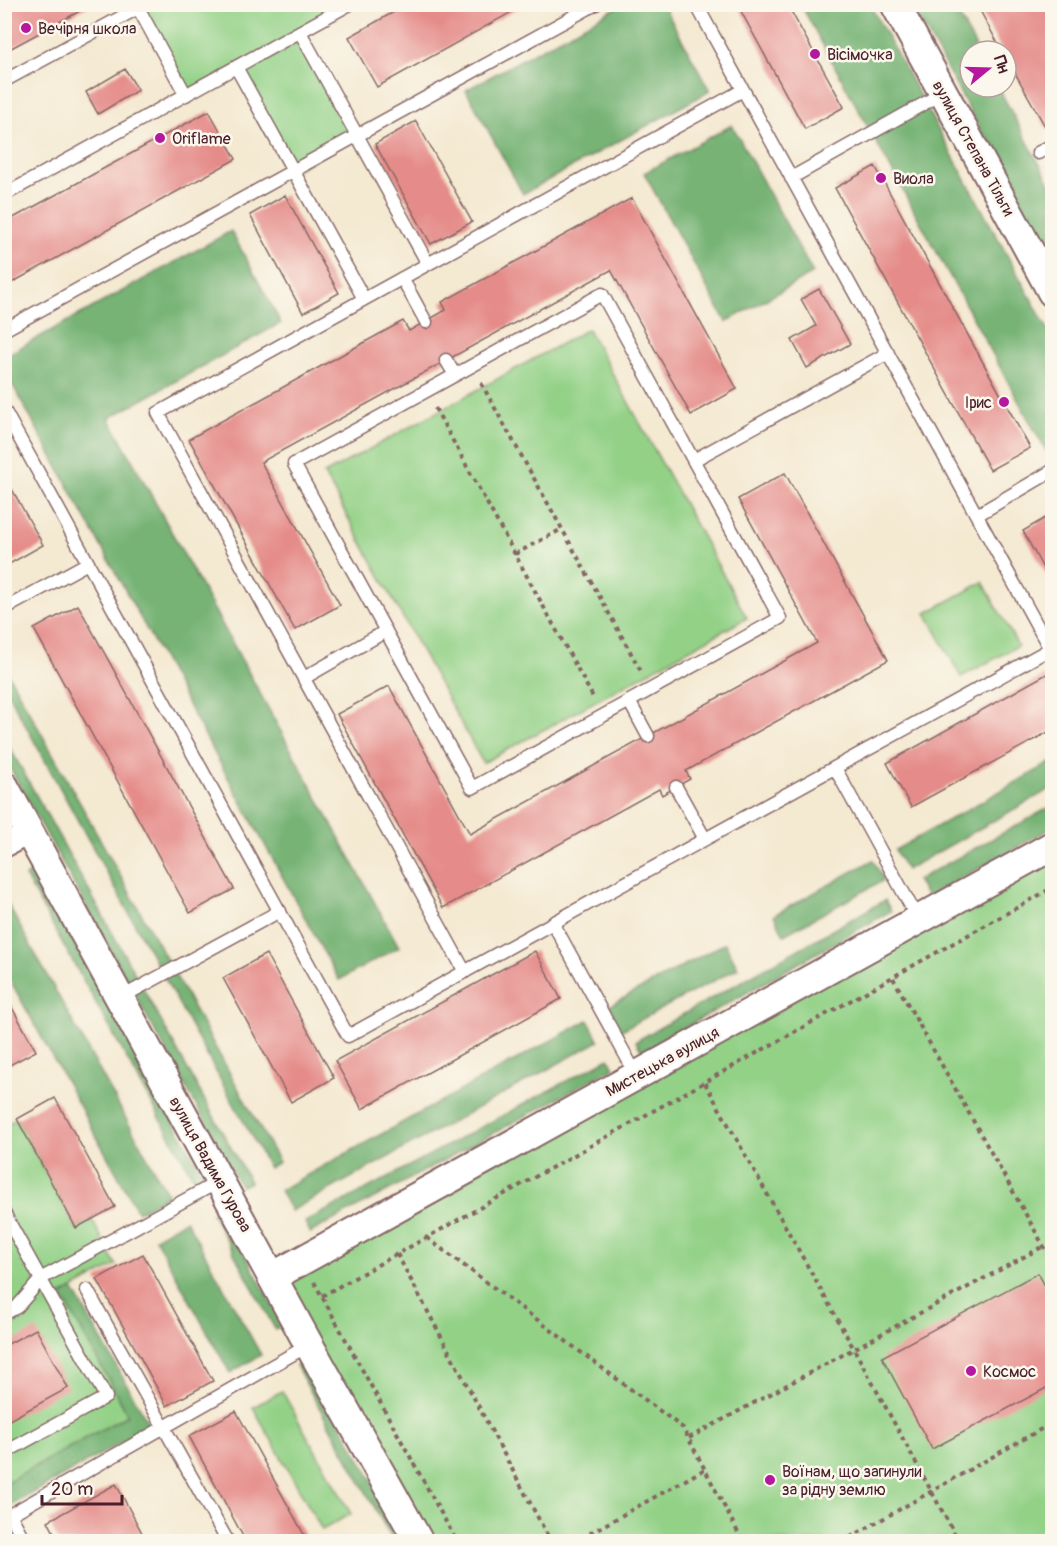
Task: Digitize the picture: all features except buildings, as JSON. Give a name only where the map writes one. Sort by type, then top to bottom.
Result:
[{"type":"street","name":"вулиця Степана Тільги","points":[[901,9],[943,93],[1053,292]]},
{"type":"street","name":"вулиця Вадима Гурова","points":[[4,786],[419,1542]]},
{"type":"street","points":[[4,846],[30,832]]},
{"type":"street","name":"Мистецька вулиця","points":[[272,1276],[1053,846]]},
{"type":"lane","points":[[4,195],[350,4]]},
{"type":"lane","points":[[4,330],[596,4]]},
{"type":"lane","points":[[4,410],[348,1036],[1050,649],[696,4]]},
{"type":"lane","points":[[4,81],[137,6],[186,95]]},
{"type":"lane","points":[[300,32],[428,264]]},
{"type":"lane","points":[[236,67],[364,299]]},
{"type":"lane","points":[[465,972],[158,413],[743,90]]},
{"type":"lane","points":[[791,178],[943,93]]},
{"type":"lane","points":[[1038,153],[1053,145]]},
{"type":"lane","points":[[402,278],[426,322]]},
{"type":"lane","points":[[603,294],[694,460],[780,618],[472,788],[294,464],[603,294]]},
{"type":"lane","points":[[694,460],[888,353]]},
{"type":"lane","points":[[446,360],[455,375]]},
{"type":"lane","points":[[977,515],[1053,471]]},
{"type":"lane","points":[[4,609],[88,563]]},
{"type":"lane","points":[[304,678],[386,631]]},
{"type":"lane","points":[[629,701],[648,736]]},
{"type":"lane","points":[[835,768],[918,920]]},
{"type":"lane","points":[[676,787],[705,839]]},
{"type":"lane","points":[[120,998],[279,911]]},
{"type":"lane","points":[[553,923],[637,1076]]},
{"type":"lane","points":[[4,1314],[17,1307],[42,1278],[220,1181]]},
{"type":"lane","points":[[4,1214],[42,1278],[106,1397],[4,1453]]},
{"type":"lane","points":[[87,1290],[228,1542]]},
{"type":"lane","points":[[25,1542],[7,1516],[309,1345]]},
{"type":"path","points":[[471,367],[651,689]]},
{"type":"path","points":[[426,392],[603,715]]},
{"type":"path","points":[[515,554],[562,529]]},
{"type":"path","points":[[322,1296],[1053,888]]},
{"type":"path","points":[[893,978],[1053,1261]]},
{"type":"path","points":[[705,1083],[959,1542]]},
{"type":"path","points":[[427,1238],[683,1428],[743,1542]]},
{"type":"path","points":[[689,1438],[1044,1246]]},
{"type":"path","points":[[397,1254],[551,1542]]},
{"type":"path","points":[[303,1260],[457,1542]]},
{"type":"path","points":[[842,1542],[1053,1422]]},
{"type":"path","points":[[574,1542],[705,1469]]},
{"type":"green space","points":[[136,5],[350,5],[300,32],[357,136],[293,171],[236,68],[186,95]]},
{"type":"green space","points":[[621,5],[663,5],[710,91],[523,194],[466,90]]},
{"type":"green space","points":[[801,5],[870,5],[1052,337],[1052,462]]},
{"type":"green space","points":[[912,5],[953,5],[971,39],[958,39],[958,89]]},
{"type":"green space","points":[[963,99],[1004,99],[1052,187],[1052,261]]},
{"type":"green space","points":[[732,125],[813,273],[726,322],[644,173]]},
{"type":"green space","points":[[231,231],[281,323],[109,418],[399,947],[339,980],[5,371],[5,356]]},
{"type":"green space","points":[[588,329],[747,618],[483,763],[324,474]]},
{"type":"green space","points":[[983,582],[1018,646],[961,677],[926,613]]},
{"type":"green space","points":[[4,666],[279,1162],[269,1168],[5,688]]},
{"type":"green space","points":[[4,737],[250,1182],[241,1187],[5,759]]},
{"type":"green space","points":[[1052,762],[1052,788],[906,870],[895,850]]},
{"type":"green space","points":[[1052,806],[1052,828],[927,897],[917,880]]},
{"type":"green space","points":[[1052,846],[1052,1541],[419,1541],[272,1277]]},
{"type":"green space","points":[[873,860],[884,880],[784,935],[774,915]]},
{"type":"green space","points":[[34,871],[203,1174],[194,1179],[25,876]]},
{"type":"green space","points":[[5,899],[168,1195],[138,1212],[5,971]]},
{"type":"green space","points":[[885,900],[891,911],[642,1052],[636,1041]]},
{"type":"green space","points":[[725,943],[738,968],[620,1031],[607,1007]]},
{"type":"green space","points":[[588,1020],[599,1041],[291,1211],[280,1190]]},
{"type":"green space","points":[[609,1058],[614,1068],[310,1233],[305,1222]]},
{"type":"green space","points":[[17,1119],[76,1228],[92,1220],[116,1265],[62,1295],[128,1415],[5,1483],[4,1125]]},
{"type":"green space","points":[[220,1208],[283,1325],[275,1329],[212,1213]]},
{"type":"green space","points":[[186,1220],[261,1355],[230,1373],[155,1238]]},
{"type":"green space","points":[[73,1289],[150,1426],[5,1509],[5,1483],[128,1415],[62,1295]]},
{"type":"green space","points":[[305,1360],[406,1541],[393,1541],[296,1365]]},
{"type":"green space","points":[[282,1391],[351,1514],[322,1530],[253,1407]]},
{"type":"place","name":"Вечірня школа","points":[[26,28]]},
{"type":"place","name":"Вісімочка","points":[[815,54]]},
{"type":"place","name":"Oriflame","points":[[160,138]]},
{"type":"place","name":"Виола","points":[[881,178]]},
{"type":"place","name":"Ірис","points":[[1004,402]]},
{"type":"place","name":"Космос","points":[[971,1371]]},
{"type":"place","name":"Воїнам, що загинули за рідну землю","points":[[770,1480]]}]
